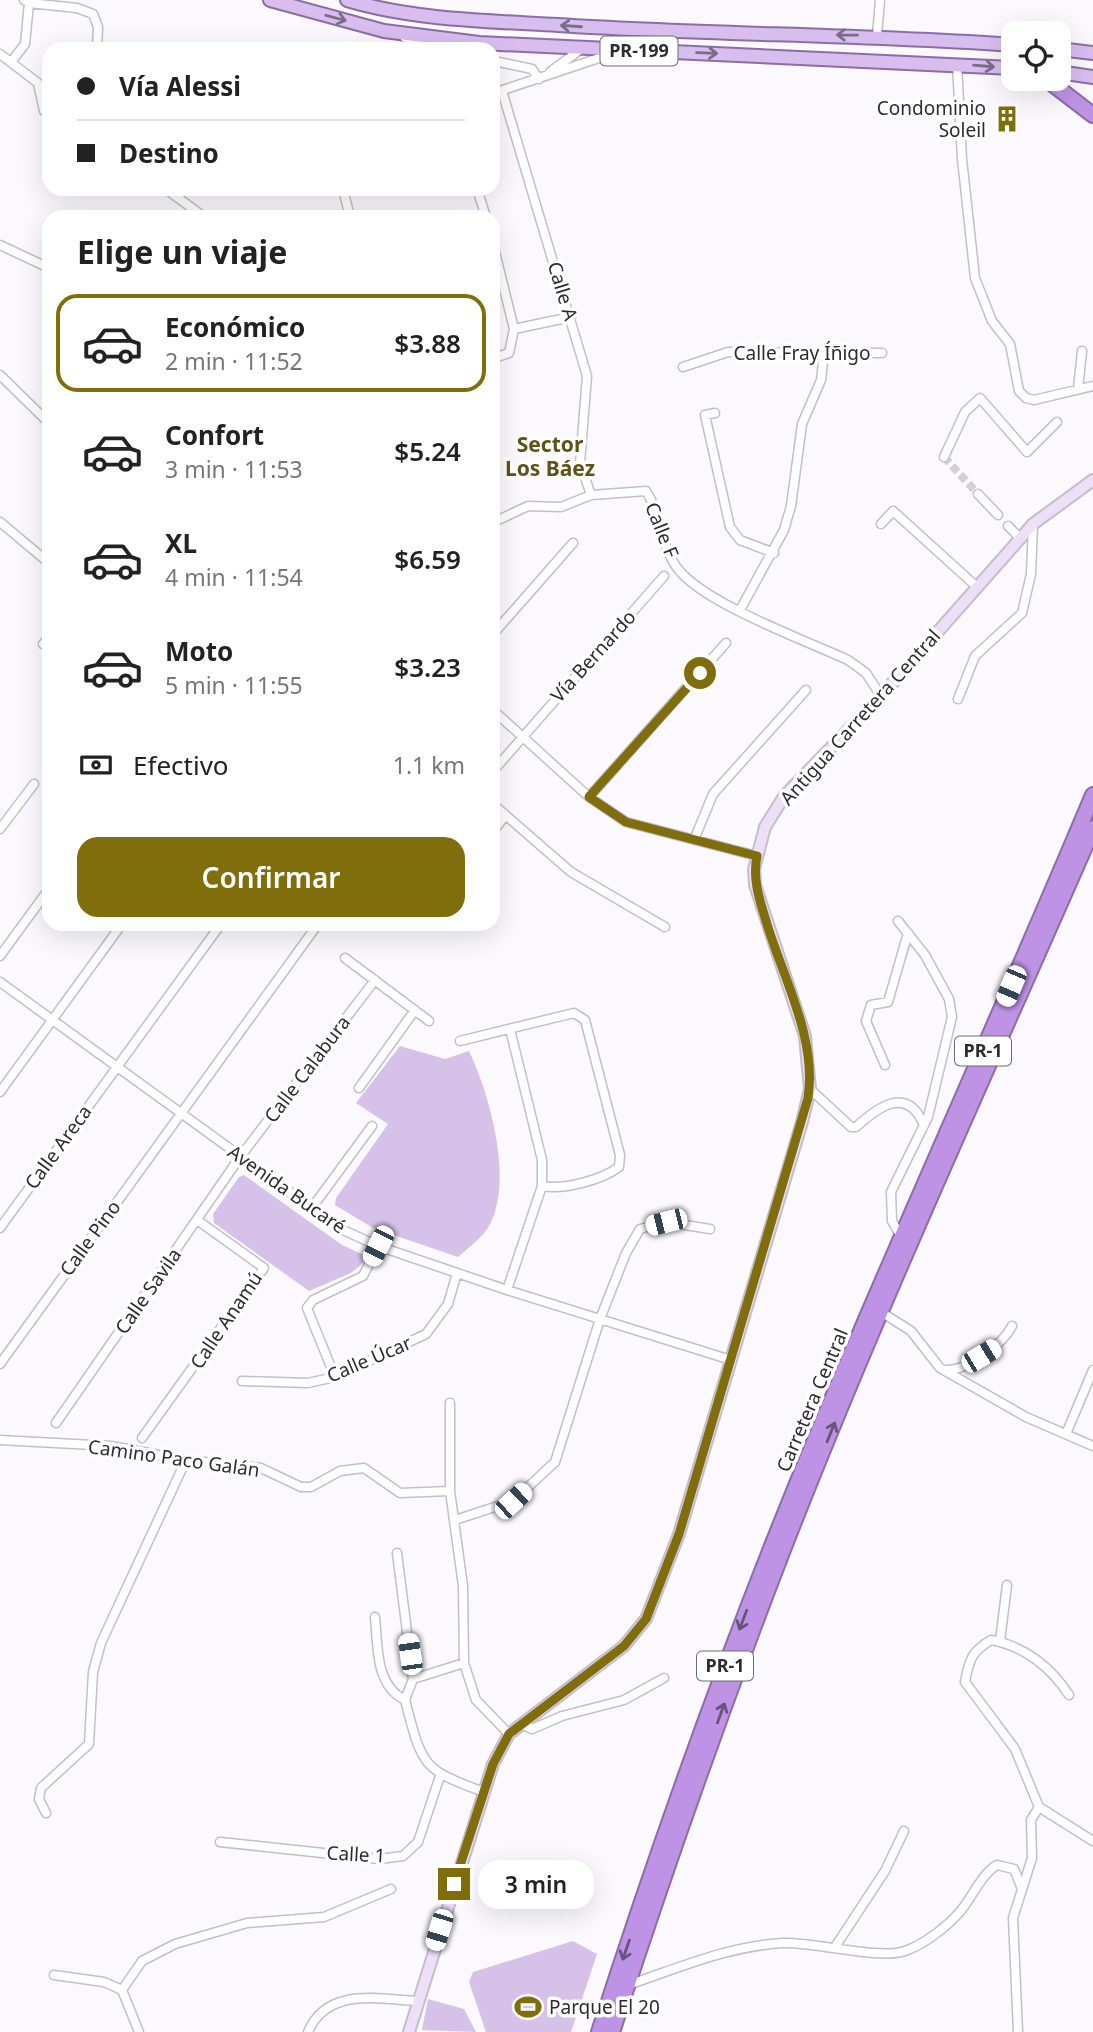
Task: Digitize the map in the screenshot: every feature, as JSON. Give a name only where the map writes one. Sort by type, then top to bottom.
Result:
[{"type":"highway","points":[[1062,91],[1093,115]]},
{"type":"highway","name":"Carretera Central","points":[[877,1310],[902,1238],[1093,795]]},
{"type":"highway","name":"Carretera Central","points":[[599,2032],[621,1983],[726,1663],[825,1415],[877,1310],[1093,828]]},
{"type":"highway","name":"Carretera Central","points":[[612,2032],[621,1983]]},
{"type":"main road","name":"PR-199","points":[[270,0],[384,31],[471,42]]},
{"type":"main road","name":"PR-199","points":[[348,0],[481,21],[683,31],[877,36],[1001,44]]},
{"type":"main road","points":[[582,48],[598,37],[654,38],[683,31]]},
{"type":"main road","name":"PR-199","points":[[500,44],[1001,67]]},
{"type":"main road","points":[[1071,50],[1093,53]]},
{"type":"main road","points":[[1071,74],[1093,77]]},
{"type":"street","points":[[877,36],[880,0]]},
{"type":"street","points":[[11,62],[25,44],[27,2],[77,8],[93,14],[98,27],[97,42]]},
{"type":"street","points":[[384,31],[419,42]]},
{"type":"street","points":[[543,76],[582,48]]},
{"type":"street","points":[[500,91],[623,50]]},
{"type":"street","points":[[0,54],[38,83],[42,102]]},
{"type":"street","points":[[500,62],[532,69],[543,76]]},
{"type":"street","points":[[957,64],[962,159],[975,278],[992,321],[1010,344],[1017,383],[1026,398],[1045,399],[1093,386]]},
{"type":"street","name":"Calle A","points":[[500,98],[571,317],[587,376],[580,463],[591,495]]},
{"type":"street","points":[[176,196],[194,210]]},
{"type":"street","points":[[0,245],[42,265]]},
{"type":"street","points":[[500,272],[514,328],[509,353],[500,356]]},
{"type":"street","points":[[514,328],[571,317]]},
{"type":"street","points":[[1078,389],[1082,351]]},
{"type":"street","name":"Calle Fray Íñigo","points":[[683,367],[728,352],[882,353]]},
{"type":"street","points":[[740,610],[774,553],[791,506],[802,424],[821,380],[824,353]]},
{"type":"street","points":[[0,375],[42,416]]},
{"type":"street","points":[[944,457],[965,412],[979,398],[1027,452],[1057,422]]},
{"type":"street","points":[[715,413],[705,415],[730,527],[740,540],[774,553]]},
{"type":"street","name":"Antigua Carretera Central","points":[[409,2032],[493,1764],[509,1734],[624,1646],[646,1619],[679,1534],[802,1122],[810,1089],[805,1036],[755,885],[757,856],[765,827],[785,795],[881,696],[1033,524],[1093,480]]},
{"type":"street","name":"Calle F","points":[[500,519],[528,506],[561,508],[591,495],[646,491],[655,505],[664,544],[679,570],[713,598],[848,660],[866,673],[881,696]]},
{"type":"street","points":[[978,494],[998,515]]},
{"type":"street","points":[[881,524],[893,511],[977,587]]},
{"type":"street","points":[[0,522],[42,557]]},
{"type":"street","points":[[958,699],[975,656],[1022,613],[1031,574],[1033,524]]},
{"type":"street","points":[[1008,526],[1020,538]]},
{"type":"street","points":[[500,626],[572,543]]},
{"type":"street","name":"Vía Bernardo","points":[[500,763],[664,576]]},
{"type":"street","points":[[589,797],[726,643]]},
{"type":"street","points":[[694,840],[713,794],[806,690]]},
{"type":"street","points":[[500,717],[589,797],[626,822],[757,856]]},
{"type":"street","points":[[0,829],[33,784]]},
{"type":"street","points":[[500,812],[571,873],[665,926]]},
{"type":"street","points":[[500,823],[505,817]]},
{"type":"street","points":[[0,956],[42,899]]},
{"type":"street","points":[[898,920],[925,955],[949,999],[952,1017],[924,1125],[891,1192],[892,1222],[902,1238]]},
{"type":"street","points":[[0,1092],[117,931]]},
{"type":"street","name":"Calle Areca","points":[[0,1228],[216,931]]},
{"type":"street","name":"Calle Pino","points":[[0,1364],[313,931]]},
{"type":"street","points":[[885,1065],[866,1021],[871,1005],[888,1002],[894,989],[908,933]]},
{"type":"street","points":[[345,958],[429,1021]]},
{"type":"street","name":"Calle Calabura","points":[[240,1157],[375,980]]},
{"type":"street","name":"Avenida Bucaré","points":[[0,982],[311,1209],[341,1228],[378,1246],[507,1290],[731,1360]]},
{"type":"street","points":[[359,1088],[415,1010]]},
{"type":"street","points":[[460,1041],[573,1013],[584,1020],[620,1155],[619,1167],[608,1175],[554,1188],[542,1186]]},
{"type":"street","points":[[507,1290],[542,1186],[542,1160],[510,1029]]},
{"type":"street","points":[[810,1089],[851,1127],[856,1127],[875,1109],[890,1104],[904,1104],[913,1108],[924,1125]]},
{"type":"street","points":[[311,1209],[372,1126]]},
{"type":"street","name":"Calle Savila","points":[[56,1423],[240,1157]]},
{"type":"street","name":"Calle Anamú","points":[[142,1438],[264,1268],[197,1220]]},
{"type":"street","points":[[454,1520],[513,1501],[555,1462],[600,1319],[626,1253],[640,1229],[666,1222],[710,1229]]},
{"type":"street","points":[[335,1377],[307,1308],[313,1300],[363,1276],[378,1246]]},
{"type":"street","name":"Calle Úcar","points":[[242,1381],[309,1383],[335,1377],[426,1334],[448,1304],[457,1273]]},
{"type":"street","points":[[877,1310],[911,1331],[944,1370],[1026,1418],[1093,1446]]},
{"type":"street","points":[[944,1370],[957,1370],[1004,1341],[1012,1326]]},
{"type":"street","points":[[1066,1434],[1093,1370]]},
{"type":"street","points":[[450,1403],[450,1491],[463,1586],[464,1663],[476,1700],[509,1734]]},
{"type":"street","name":"Camino Paco Galán","points":[[0,1440],[111,1446],[186,1460],[261,1468],[301,1487],[311,1487],[354,1467],[365,1468],[400,1493],[450,1491]]},
{"type":"street","points":[[46,1813],[39,1799],[41,1788],[89,1744],[93,1672],[101,1643],[186,1460]]},
{"type":"street","points":[[397,1553],[413,1679],[405,1700],[419,1751],[440,1776],[484,1792]]},
{"type":"street","points":[[1000,1641],[1007,1585]]},
{"type":"street","points":[[376,1617],[380,1668],[391,1693],[405,1700]]},
{"type":"street","points":[[1069,1695],[1048,1667],[1000,1641],[991,1640],[975,1649],[969,1661],[965,1682],[1015,1749],[1039,1807],[1093,1841]]},
{"type":"street","points":[[413,1679],[464,1663]]},
{"type":"street","points":[[521,1724],[532,1729],[562,1716],[624,1700],[664,1678]]},
{"type":"street","name":"Calle 1","points":[[220,1842],[379,1858],[403,1856],[418,1842],[440,1776]]},
{"type":"street","points":[[1018,2032],[1013,1918],[1032,1858],[1031,1820],[1039,1807]]},
{"type":"street","points":[[835,1947],[885,1871],[904,1831]]},
{"type":"street","points":[[621,1983],[719,1954],[756,1947],[808,1943],[890,1954],[904,1952],[922,1943],[957,1915],[989,1870],[997,1865],[1014,1869],[1023,1889]]},
{"type":"street","points":[[122,1990],[142,1961],[175,1944],[247,1923],[324,1917],[391,1889]]},
{"type":"street","points":[[54,1975],[104,1982],[122,1990],[139,2032]]},
{"type":"street","points":[[308,2032],[319,2013],[349,1998],[417,2001]]},
{"type":"shaded area","points":[[400,1046],[445,1059],[469,1051],[485,1091],[499,1162],[496,1207],[486,1230],[458,1257],[373,1228],[335,1205],[336,1198],[388,1124],[356,1103]]},
{"type":"shaded area","points":[[244,1175],[342,1245],[364,1255],[363,1263],[351,1273],[309,1291],[214,1223],[213,1214],[239,1177]]},
{"type":"shaded area","name":"Parque El 20","points":[[573,1941],[597,1954],[571,2032],[486,2032],[469,1982],[473,1972]]},
{"type":"shaded area","points":[[428,1999],[464,2009],[476,2032],[422,2030]]},
{"type":"tunnel","points":[[944,457],[978,494]]},
{"type":"place","name":"Condominio Soleil","points":[[1007,119]]},
{"type":"place","name":"Parque El 20","points":[[528,2007]]},
{"type":"district","name":"Sector Los Báez","points":[[550,457]]},
{"type":"route","points":[[454,1884],[493,1764],[509,1734],[624,1646],[646,1619],[679,1534],[810,1089],[805,1036],[755,885],[757,856],[626,822],[589,797],[700,673]]}]
